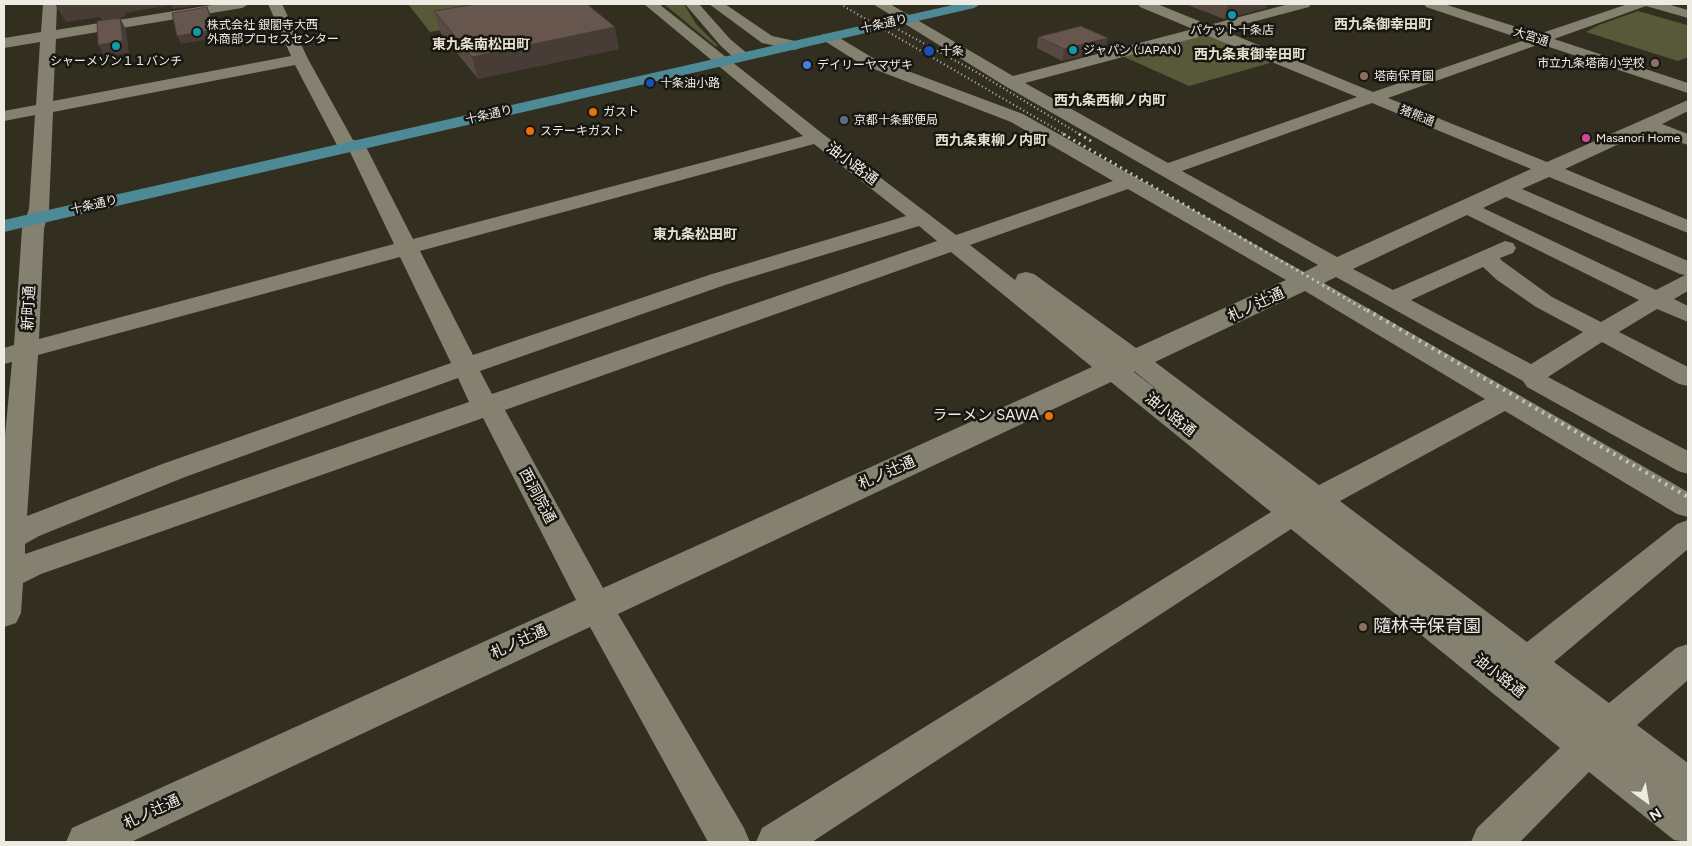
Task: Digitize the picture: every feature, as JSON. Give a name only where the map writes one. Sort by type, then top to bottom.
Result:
[{"type":"main road","name":"十条通り","points":[[4,226],[974,4]]},
{"type":"street","name":"新町通","points":[[4,613],[15,353],[33,229],[39,208],[50,35],[50,4]]},
{"type":"street","points":[[4,43],[242,4]]},
{"type":"street","name":"西洞院通","points":[[276,4],[300,59],[352,146],[484,402],[490,406],[596,607],[730,842]]},
{"type":"street","name":"油小路通","points":[[651,4],[733,59],[833,132],[961,240],[1124,365],[1598,736],[1688,787]]},
{"type":"street","name":"油小路通","points":[[692,4],[725,42],[733,59],[817,138],[922,218],[961,240]]},
{"type":"street","points":[[716,4],[767,40],[795,45]]},
{"type":"street","points":[[880,4],[1165,170],[1688,464]]},
{"type":"street","name":"猪熊通","points":[[1145,4],[1688,227]]},
{"type":"street","points":[[1012,82],[1304,4]]},
{"type":"street","name":"大宮通","points":[[1431,4],[1688,88]]},
{"type":"street","points":[[1165,170],[1641,4]]},
{"type":"street","points":[[1652,4],[1688,14]]},
{"type":"street","points":[[828,37],[868,61],[1017,118],[1306,282],[1688,506]]},
{"type":"street","points":[[4,116],[300,59]]},
{"type":"street","name":"札ノ辻通","points":[[86,842],[1306,282],[1336,266],[1688,104]]},
{"type":"street","points":[[1645,124],[1688,140]]},
{"type":"street","points":[[15,353],[817,138]]},
{"type":"street","points":[[7,576],[40,562],[1129,182]]},
{"type":"street","points":[[1504,190],[1688,269]]},
{"type":"street","points":[[1466,207],[1688,315]]},
{"type":"street","points":[[7,540],[28,528],[175,470],[326,415],[717,280],[922,218]]},
{"type":"street","points":[[1393,299],[1570,218]]},
{"type":"street","points":[[1488,256],[1492,264],[1519,286],[1544,302],[1688,378]]},
{"type":"street","points":[[1532,375],[1688,281]]},
{"type":"street","points":[[776,842],[1304,507],[1505,400]]},
{"type":"street","name":"油小路通","points":[[1304,507],[1528,662],[1598,736],[1688,826]]},
{"type":"street","points":[[1528,662],[1688,532]]},
{"type":"street","points":[[1491,842],[1598,736],[1688,659]]},
{"type":"green space","points":[[408,4],[576,4],[430,32]]},
{"type":"green space","points":[[664,4],[684,4],[696,24],[718,46],[715,46]]},
{"type":"green space","points":[[1638,11],[1687,25],[1688,57],[1678,61],[1586,32],[1599,25]]},
{"type":"green space","points":[[1203,32],[1277,61],[1189,86],[1120,55]]},
{"type":"building","points":[[476,4],[587,4],[615,27],[472,57],[434,11]]},
{"type":"building","points":[[207,7],[214,30],[177,36],[172,13]]},
{"type":"building","points":[[120,18],[123,41],[98,45],[97,21]]},
{"type":"building","points":[[1081,26],[1108,38],[1064,49],[1038,37]]},
{"type":"railway","points":[[840,4],[1066,135]]},
{"type":"railway","points":[[881,20],[978,73],[1081,135]]},
{"type":"railway","points":[[1063,134],[1369,312]]},
{"type":"railway","points":[[1079,134],[1091,141]]},
{"type":"railway","points":[[1367,310],[1688,497]]},
{"type":"place","name":"パケット十条店","points":[[1232,15]]},
{"type":"place","name":"株式会社 銀閣寺大西 外商部プロセスセンター","points":[[197,32]]},
{"type":"place","name":"シャーメゾン１１バンチ","points":[[116,46]]},
{"type":"place","name":"ジャパン (JAPAN)","points":[[1073,50]]},
{"type":"place","name":"十条","points":[[929,51]]},
{"type":"place","name":"市立九条塔南小学校","points":[[1655,63]]},
{"type":"place","name":"デイリーヤマザキ","points":[[807,65]]},
{"type":"place","name":"塔南保育園","points":[[1364,76]]},
{"type":"place","name":"十条油小路","points":[[650,83]]},
{"type":"place","name":"ガスト","points":[[593,112]]},
{"type":"place","name":"京都十条郵便局","points":[[844,120]]},
{"type":"place","name":"ステーキガスト","points":[[530,131]]},
{"type":"place","name":"Masanori Home","points":[[1586,138]]},
{"type":"place","name":"ラーメン SAWA","points":[[1049,416]]},
{"type":"place","name":"隨林寺保育園","points":[[1363,627]]},
{"type":"district","name":"西九条御幸田町","points":[[1383,25]]},
{"type":"district","name":"東九条南松田町","points":[[481,45]]},
{"type":"district","name":"西九条東御幸田町","points":[[1250,55]]},
{"type":"district","name":"西九条西柳ノ内町","points":[[1110,101]]},
{"type":"district","name":"西九条東柳ノ内町","points":[[991,141]]},
{"type":"district","name":"東九条松田町","points":[[695,235]]}]
